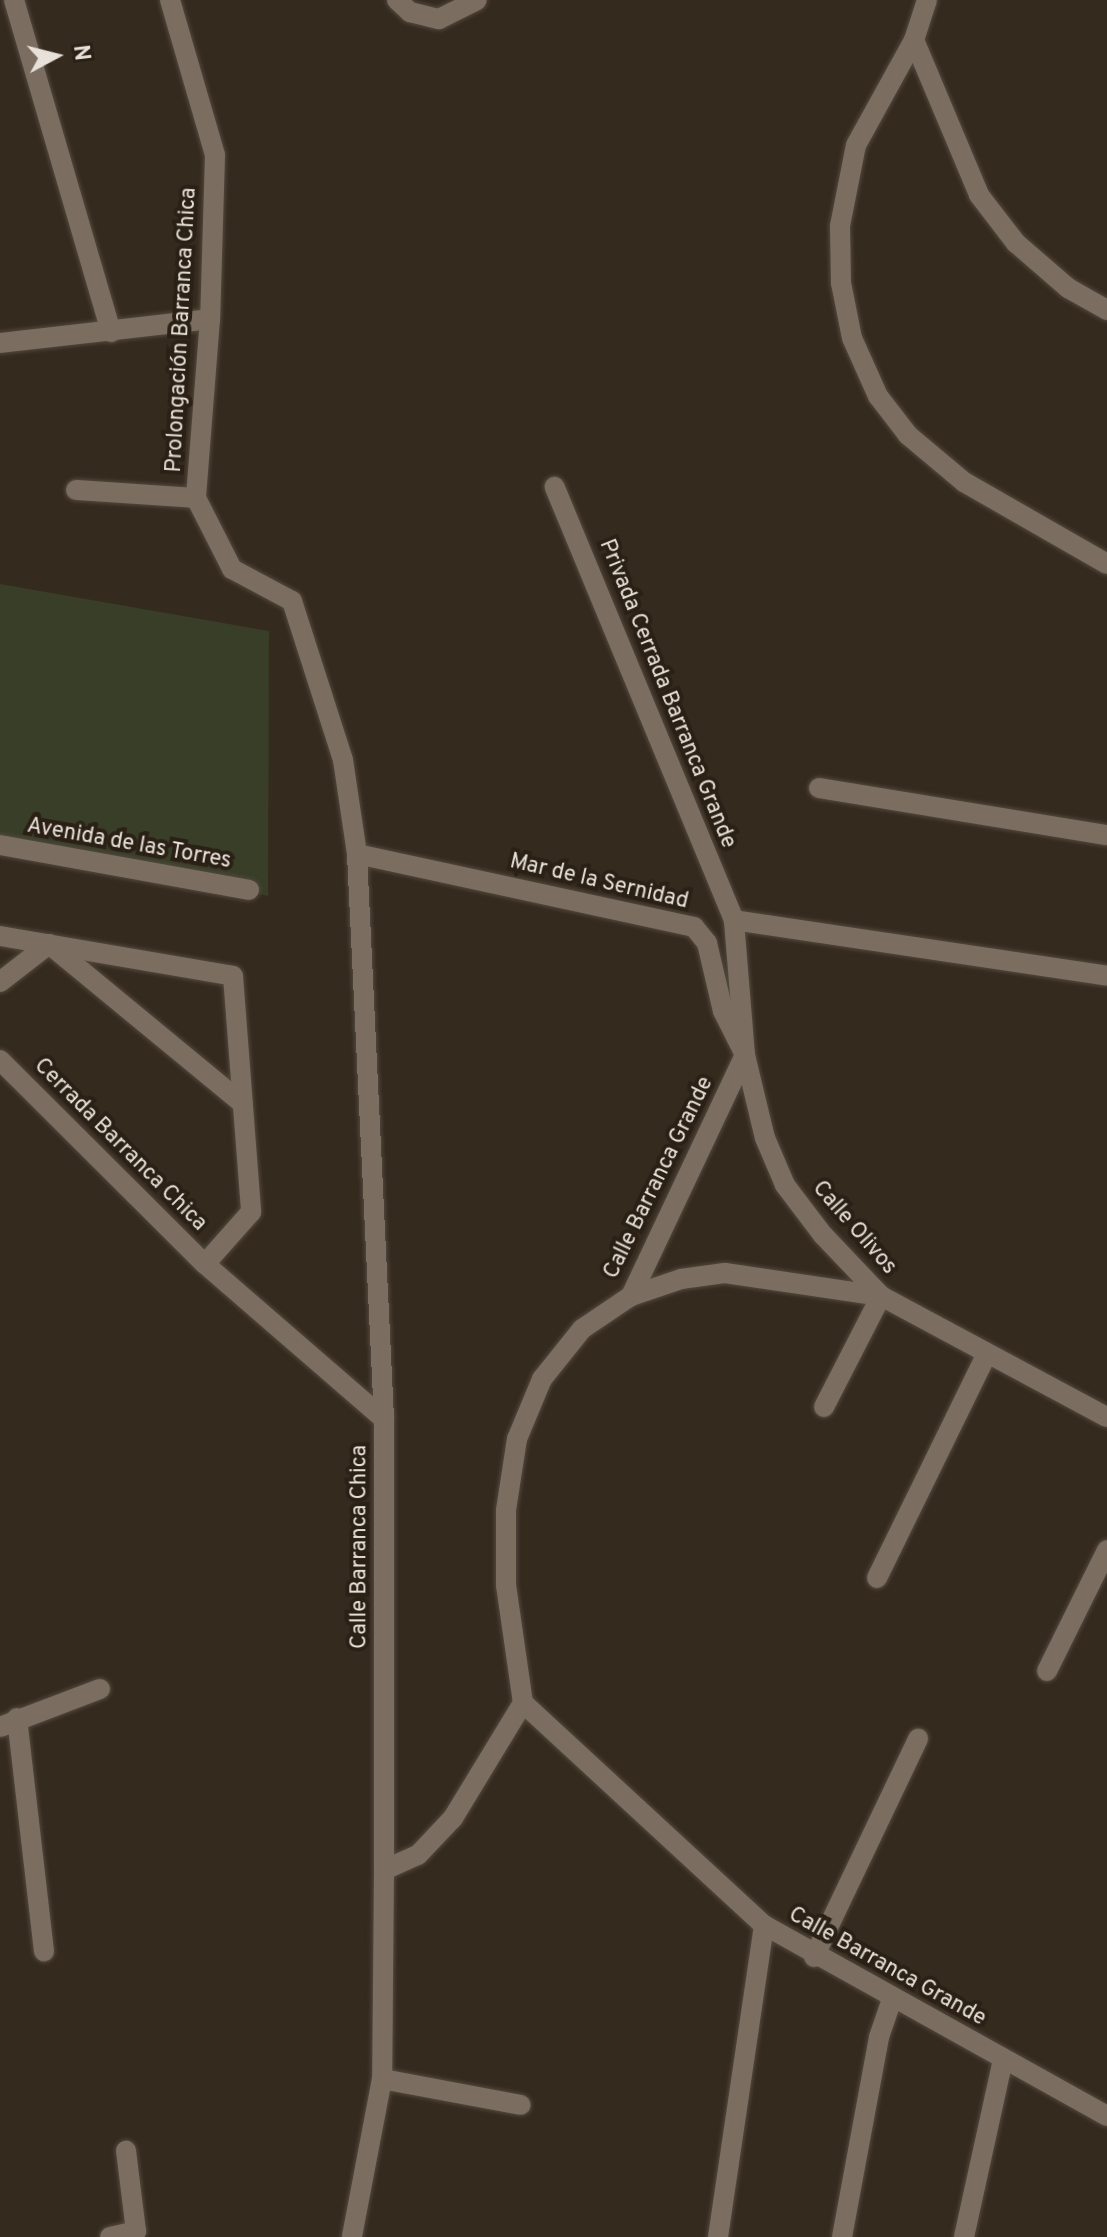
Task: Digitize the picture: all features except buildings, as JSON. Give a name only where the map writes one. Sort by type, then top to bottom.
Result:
[{"type":"street","points":[[14,0],[111,332]]},
{"type":"street","name":"Prolongación Barranca Chica","points":[[170,0],[215,155],[210,319],[196,498],[232,569],[292,601],[343,760],[357,854]]},
{"type":"street","points":[[397,0],[410,12],[439,19],[477,0]]},
{"type":"street","points":[[927,0],[914,40],[856,145],[840,226],[841,283],[852,338],[878,396],[908,435],[964,482],[1107,564]]},
{"type":"street","points":[[914,40],[979,195],[1016,243],[1068,288],[1107,310]]},
{"type":"street","points":[[0,343],[210,319]]},
{"type":"street","name":"Privada Cerrada Barranca Grande","points":[[555,487],[734,920]]},
{"type":"street","points":[[76,490],[196,498]]},
{"type":"street","points":[[819,788],[1107,835]]},
{"type":"street","name":"Avenida de las Torres","points":[[0,845],[249,890]]},
{"type":"street","name":"Mar de la Sernidad","points":[[357,854],[694,927],[707,943],[723,1011],[745,1055]]},
{"type":"street","name":"Calle Barranca Chica","points":[[352,2237],[382,2079],[384,1870],[384,1419],[357,854]]},
{"type":"street","points":[[734,920],[1107,976]]},
{"type":"street","name":"Calle Barranca Grande","points":[[734,920],[745,1055],[631,1296],[582,1329],[542,1379],[517,1439],[506,1510],[506,1585],[523,1703],[764,1925],[814,1957],[1107,2116]]},
{"type":"street","points":[[0,936],[233,976],[251,1212],[205,1264]]},
{"type":"street","points":[[0,982],[49,944]]},
{"type":"street","points":[[49,944],[243,1104]]},
{"type":"street","name":"Calle Olivos","points":[[745,1055],[765,1138],[785,1185],[881,1296]]},
{"type":"street","name":"Cerrada Barranca Chica","points":[[0,1060],[205,1264],[384,1419]]},
{"type":"street","name":"Calle Olivos","points":[[631,1296],[681,1279],[725,1273],[881,1296],[1107,1417]]},
{"type":"street","points":[[824,1407],[881,1296]]},
{"type":"street","points":[[877,1578],[987,1353]]},
{"type":"street","points":[[1047,1671],[1107,1550]]},
{"type":"street","points":[[44,1951],[8,1722],[100,1689]]},
{"type":"street","points":[[384,1870],[418,1855],[453,1818],[523,1703]]},
{"type":"street","points":[[814,1957],[918,1739]]},
{"type":"street","points":[[718,2237],[764,1925]]},
{"type":"street","points":[[842,2237],[879,2037],[892,1999]]},
{"type":"street","points":[[964,2237],[1003,2060]]},
{"type":"street","points":[[382,2079],[521,2105]]},
{"type":"street","points":[[110,2237],[136,2231],[126,2151]]},
{"type":"green space","points":[[0,584],[269,631],[268,896],[0,840]]}]
